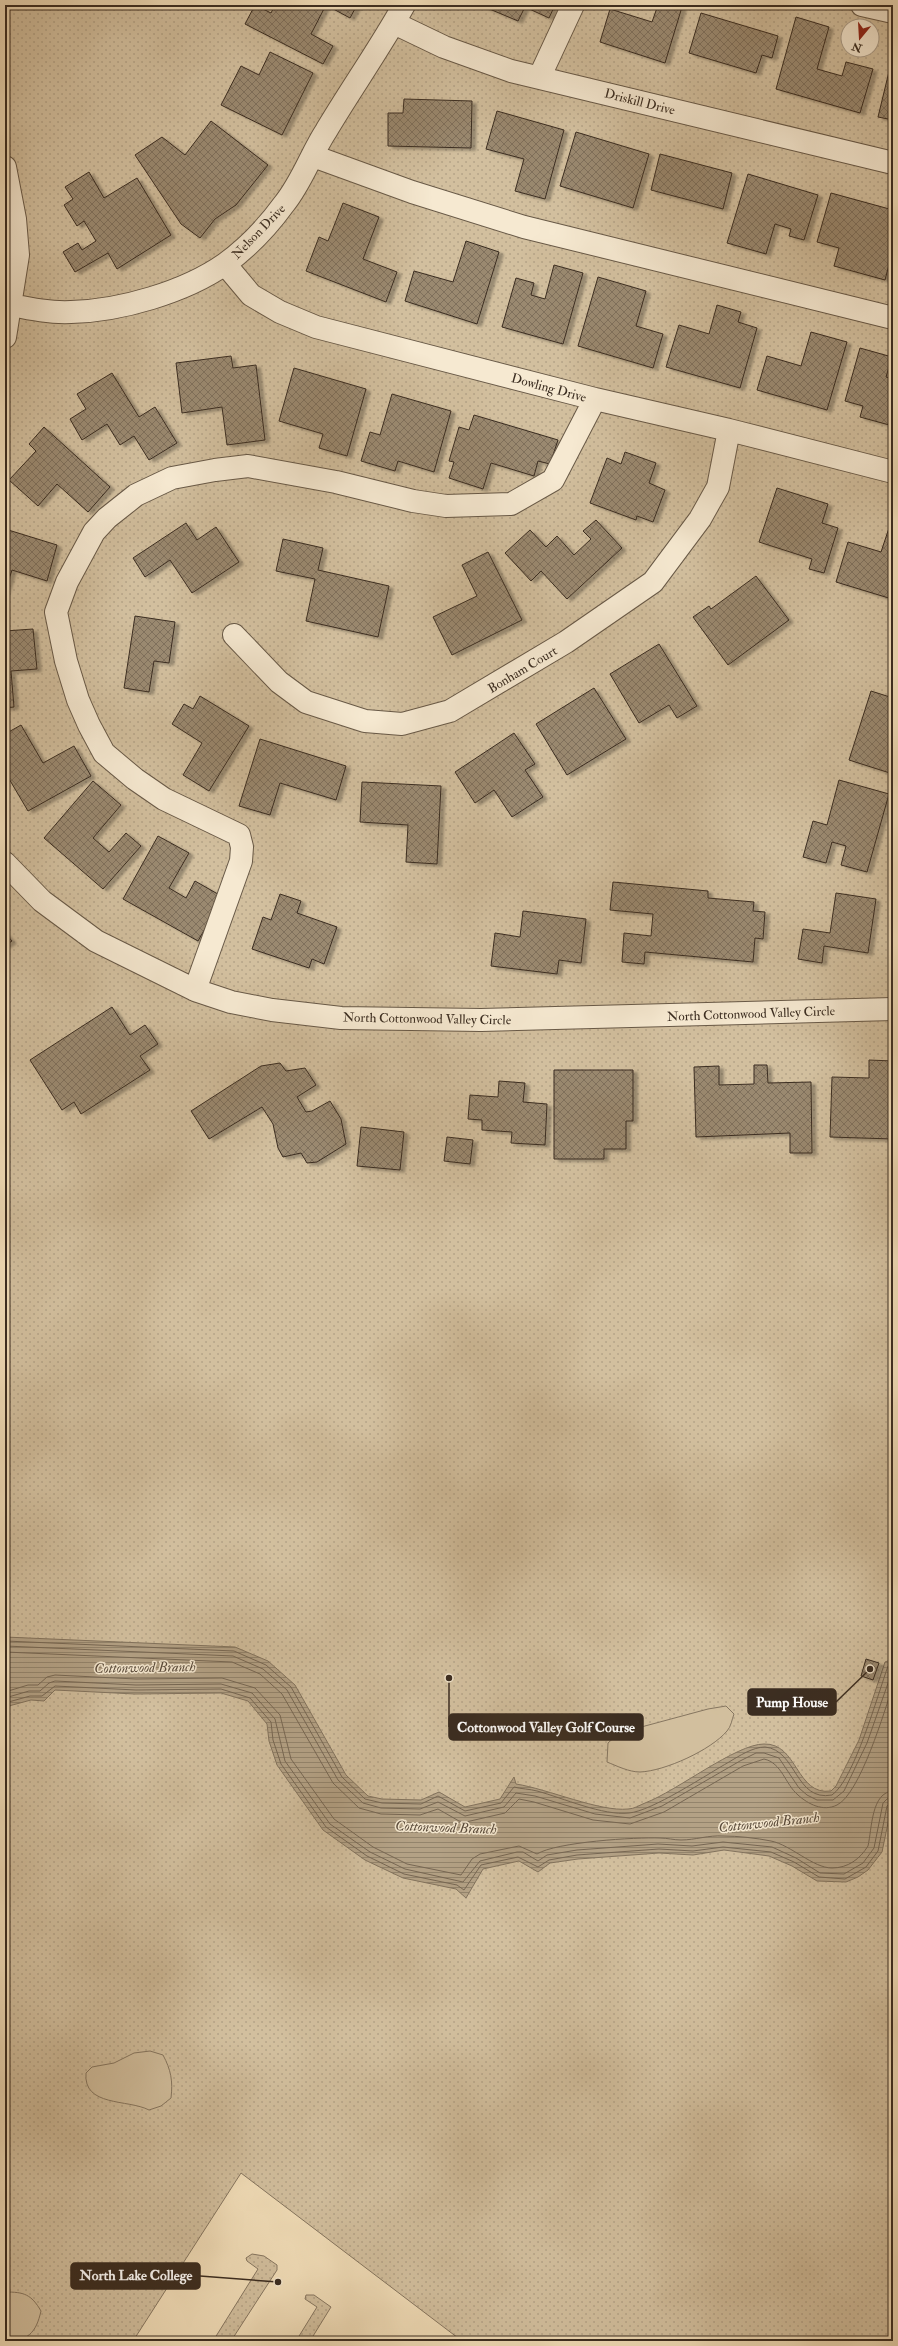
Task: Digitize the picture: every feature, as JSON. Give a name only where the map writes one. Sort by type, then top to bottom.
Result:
[{"type":"street","points":[[540,76],[573,5]]},
{"type":"street","points":[[862,5],[893,12]]},
{"type":"street","name":"Driskill Drive","points":[[399,14],[444,47],[487,64],[893,163]]},
{"type":"street","name":"Nelson Drive","points":[[11,306],[42,311],[71,312],[123,306],[169,292],[201,278],[225,264],[253,240],[285,204],[325,132],[399,14]]},
{"type":"street","points":[[313,156],[412,192],[524,227],[893,318]]},
{"type":"street","points":[[5,167],[15,220],[18,255],[5,337]]},
{"type":"street","name":"Dowling Drive","points":[[225,264],[251,295],[280,312],[316,327],[595,399],[729,430],[893,472]]},
{"type":"street","points":[[195,990],[240,861],[242,847],[239,835],[164,799],[135,780],[104,753],[89,725],[78,700],[66,661],[56,612],[66,582],[94,532],[107,518],[136,495],[172,478],[248,466],[336,482],[413,501],[446,506],[511,504],[553,480],[595,399]]},
{"type":"street","name":"Bonham Court","points":[[234,635],[279,682],[306,702],[365,720],[402,724],[450,711],[566,642],[654,582],[700,519],[718,486],[729,430]]},
{"type":"street","name":"North Cottonwood Valley Circle","points":[[5,863],[42,900],[96,941],[195,990],[231,1002],[259,1008],[341,1018],[482,1020],[893,1009]]},
{"type":"shaded area","points":[[5,5],[893,5],[893,2341],[462,2341],[241,2173],[133,2341],[5,2341]]},
{"type":"shaded area","points":[[726,1706],[734,1714],[728,1729],[720,1738],[687,1758],[662,1768],[640,1772],[627,1770],[607,1762],[608,1743],[619,1733],[708,1709]]},
{"type":"shaded area","points":[[150,2051],[163,2055],[171,2076],[171,2098],[161,2106],[149,2110],[108,2100],[99,2097],[92,2092],[87,2084],[86,2073],[92,2067],[114,2063],[134,2053]]},
{"type":"shaded area","points":[[252,2254],[264,2256],[277,2265],[277,2270],[231,2341],[213,2341],[258,2269],[247,2261],[246,2258]]},
{"type":"shaded area","points":[[5,2292],[26,2295],[34,2301],[41,2311],[39,2319],[30,2334],[13,2341],[5,2341]]},
{"type":"shaded area","points":[[306,2295],[314,2295],[331,2307],[310,2341],[296,2341],[317,2307],[305,2299]]},
{"type":"water","name":"Cottonwood Branch","points":[[5,1637],[235,1647],[268,1661],[295,1685],[346,1775],[368,1796],[382,1799],[421,1800],[439,1792],[465,1807],[500,1799],[514,1777],[516,1784],[589,1804],[616,1809],[630,1809],[658,1797],[738,1752],[752,1746],[764,1744],[775,1746],[784,1752],[803,1778],[811,1786],[819,1790],[831,1791],[836,1786],[859,1740],[885,1662],[893,1659],[893,1799],[882,1852],[868,1870],[858,1877],[846,1882],[817,1881],[792,1866],[769,1856],[724,1850],[693,1855],[659,1853],[578,1859],[550,1863],[538,1872],[519,1861],[483,1869],[466,1898],[456,1889],[403,1878],[365,1860],[323,1830],[277,1765],[269,1741],[267,1724],[248,1701],[221,1693],[135,1694],[55,1690],[44,1701],[31,1700],[5,1707]]},
{"type":"building","points":[[255,5],[271,13],[275,5],[326,5],[311,34],[333,46],[323,64],[245,24]]},
{"type":"building","points":[[326,5],[357,5],[350,18]]},
{"type":"building","points":[[480,5],[555,5],[549,18],[525,7],[518,21]]},
{"type":"building","points":[[658,5],[682,7],[665,63],[600,42],[610,9],[652,22]]},
{"type":"building","points":[[701,13],[778,36],[772,58],[762,55],[756,73],[689,53]]},
{"type":"building","points":[[796,17],[829,27],[817,69],[842,76],[846,62],[873,69],[860,113],[776,89]]},
{"type":"building","points":[[270,52],[313,73],[282,135],[221,105],[241,66],[259,75]]},
{"type":"building","points":[[893,55],[893,120],[878,117]]},
{"type":"building","points":[[404,99],[472,101],[471,148],[388,146],[388,113],[403,113]]},
{"type":"building","points":[[497,111],[564,130],[545,199],[515,191],[524,159],[486,149]]},
{"type":"building","points":[[211,121],[268,165],[236,205],[215,219],[200,238],[181,224],[135,155],[162,137],[185,155]]},
{"type":"building","points":[[576,132],[649,154],[633,208],[560,186]]},
{"type":"building","points":[[660,154],[732,173],[723,209],[651,190]]},
{"type":"building","points":[[89,172],[104,198],[137,178],[171,235],[117,269],[108,253],[75,272],[63,252],[78,243],[82,250],[96,241],[84,221],[77,226],[64,205],[73,199],[65,187]]},
{"type":"building","points":[[748,174],[818,195],[804,240],[789,236],[791,229],[775,224],[766,254],[727,243]]},
{"type":"building","points":[[831,193],[893,210],[893,249],[885,280],[834,266],[839,248],[817,242]]},
{"type":"building","points":[[343,203],[379,217],[363,259],[397,272],[386,302],[306,271],[319,237],[328,241]]},
{"type":"building","points":[[466,241],[499,252],[477,324],[405,301],[414,271],[453,282]]},
{"type":"building","points":[[554,265],[583,273],[563,344],[502,327],[516,278],[534,283],[531,295],[545,299]]},
{"type":"building","points":[[598,277],[646,291],[636,326],[663,334],[653,368],[578,346]]},
{"type":"building","points":[[717,305],[741,312],[738,322],[757,328],[740,388],[666,367],[679,325],[709,334]]},
{"type":"building","points":[[811,332],[847,342],[827,410],[757,390],[767,356],[801,366]]},
{"type":"building","points":[[860,348],[892,357],[886,377],[893,379],[893,426],[860,417],[863,406],[845,401]]},
{"type":"building","points":[[231,356],[233,368],[256,365],[265,440],[227,445],[222,407],[182,413],[176,363]]},
{"type":"building","points":[[294,368],[366,389],[347,456],[319,448],[323,434],[279,421]]},
{"type":"building","points":[[112,373],[139,417],[155,407],[177,443],[149,460],[134,436],[120,445],[107,424],[82,440],[70,419],[86,409],[77,394]]},
{"type":"building","points":[[392,394],[451,411],[434,472],[398,461],[395,471],[361,461],[370,432],[380,435]]},
{"type":"building","points":[[474,415],[558,440],[550,464],[538,461],[534,476],[491,463],[483,489],[449,478],[454,462],[449,461],[459,427],[469,430]]},
{"type":"building","points":[[44,427],[110,487],[88,512],[57,484],[38,506],[9,480],[36,451],[29,444]]},
{"type":"building","points":[[625,452],[656,463],[649,483],[665,490],[653,522],[637,516],[636,520],[590,503],[607,458],[621,464]]},
{"type":"building","points":[[777,488],[828,504],[822,523],[838,528],[824,573],[809,569],[812,559],[759,542]]},
{"type":"building","points":[[893,516],[892,599],[836,582],[848,542],[881,552]]},
{"type":"building","points":[[596,520],[622,548],[567,599],[541,571],[531,581],[505,553],[530,530],[546,547],[557,536],[574,555],[591,539],[583,531]]},
{"type":"building","points":[[186,523],[197,540],[216,527],[239,562],[192,593],[170,560],[145,577],[133,558]]},
{"type":"building","points":[[5,529],[57,545],[47,581],[12,570],[5,592]]},
{"type":"building","points":[[283,539],[323,548],[318,570],[389,586],[378,637],[306,621],[315,579],[276,571]]},
{"type":"building","points":[[488,552],[522,620],[452,655],[433,617],[477,596],[462,565]]},
{"type":"building","points":[[756,576],[789,620],[728,665],[693,617],[709,606],[711,609]]},
{"type":"building","points":[[135,616],[175,622],[169,663],[154,661],[149,692],[124,688]]},
{"type":"building","points":[[33,629],[37,669],[11,671],[14,707],[5,708],[5,631]]},
{"type":"building","points":[[659,644],[697,706],[677,718],[669,705],[639,723],[610,674]]},
{"type":"building","points":[[594,688],[626,739],[567,775],[536,724]]},
{"type":"building","points":[[871,691],[893,698],[893,774],[849,760]]},
{"type":"building","points":[[200,696],[249,726],[209,791],[183,775],[202,743],[172,724],[184,704],[193,709]]},
{"type":"building","points":[[21,725],[43,763],[74,746],[91,776],[28,811],[5,772],[5,734]]},
{"type":"building","points":[[514,733],[535,764],[525,770],[543,797],[512,817],[494,790],[475,803],[455,772]]},
{"type":"building","points":[[260,739],[346,766],[336,800],[280,783],[270,815],[239,806]]},
{"type":"building","points":[[839,780],[889,794],[867,872],[841,865],[846,846],[832,842],[826,863],[803,857],[813,821],[827,825]]},
{"type":"building","points":[[93,781],[121,805],[93,838],[109,852],[126,833],[141,846],[103,889],[44,838]]},
{"type":"building","points":[[362,782],[441,786],[437,864],[406,862],[408,825],[360,822]]},
{"type":"building","points":[[158,836],[189,853],[169,888],[186,898],[195,881],[223,897],[198,941],[123,899]]},
{"type":"building","points":[[613,882],[708,891],[708,898],[754,902],[753,911],[765,912],[763,939],[755,938],[753,962],[645,952],[644,964],[622,962],[624,933],[651,936],[653,914],[610,910]]},
{"type":"building","points":[[836,893],[876,899],[868,953],[824,946],[822,963],[798,959],[803,929],[830,933]]},
{"type":"building","points":[[280,894],[301,901],[297,913],[337,927],[324,964],[312,959],[309,968],[252,949],[263,917],[271,920]]},
{"type":"building","points":[[523,911],[586,919],[581,963],[559,960],[557,974],[491,966],[495,933],[520,937]]},
{"type":"building","points":[[5,933],[12,941],[5,946]]},
{"type":"building","points":[[112,1007],[130,1035],[145,1025],[158,1044],[140,1056],[150,1070],[81,1114],[74,1102],[62,1110],[30,1060]]},
{"type":"building","points":[[869,1060],[893,1061],[893,1139],[830,1137],[832,1077],[869,1078]]},
{"type":"building","points":[[280,1063],[286,1071],[305,1068],[316,1085],[297,1097],[306,1112],[312,1111],[330,1101],[341,1119],[346,1144],[317,1162],[307,1163],[301,1153],[283,1157],[278,1148],[273,1124],[262,1107],[209,1139],[191,1111],[261,1066]]},
{"type":"building","points":[[754,1065],[767,1065],[768,1083],[811,1082],[812,1153],[790,1153],[790,1133],[696,1137],[694,1067],[719,1066],[719,1085],[754,1084]]},
{"type":"building","points":[[554,1070],[633,1070],[633,1121],[626,1121],[626,1149],[604,1149],[604,1159],[554,1159]]},
{"type":"building","points":[[499,1081],[525,1083],[523,1102],[547,1104],[545,1145],[511,1143],[512,1132],[482,1130],[482,1120],[468,1119],[470,1095],[498,1097]]},
{"type":"building","points":[[361,1127],[404,1132],[400,1170],[357,1166]]},
{"type":"building","points":[[447,1137],[473,1140],[470,1164],[444,1161]]},
{"type":"building","points":[[866,1659],[879,1663],[873,1680],[861,1676]]},
{"type":"place","name":"Pump House","points":[[870,1669]]},
{"type":"place","name":"Cottonwood Valley Golf Course","points":[[449,1678]]},
{"type":"place","name":"North Lake College","points":[[278,2282]]}]
